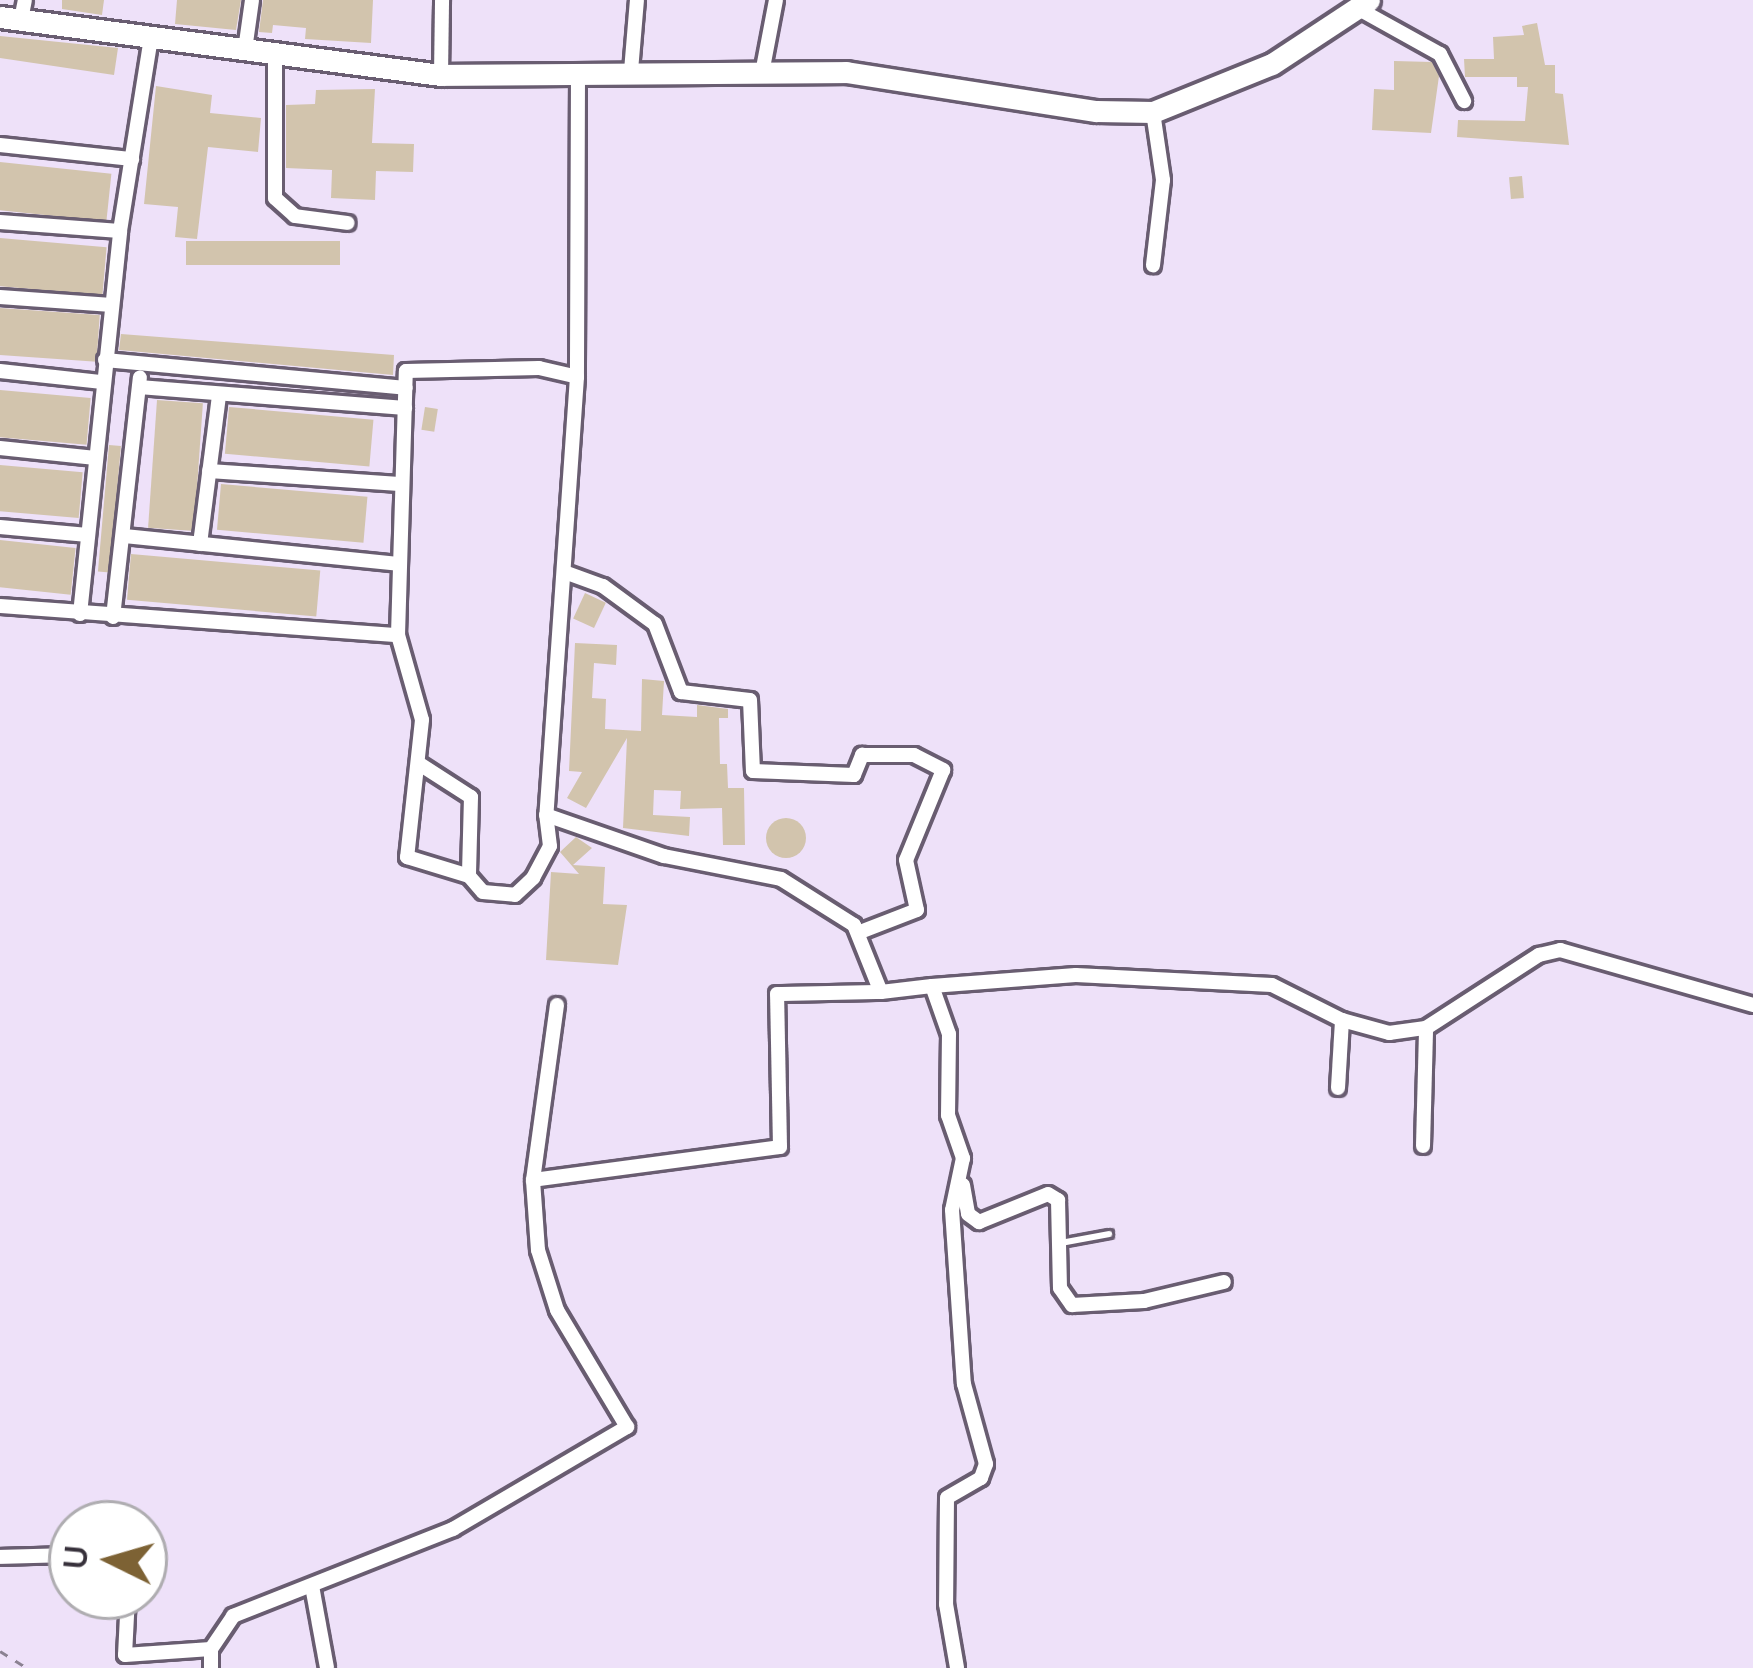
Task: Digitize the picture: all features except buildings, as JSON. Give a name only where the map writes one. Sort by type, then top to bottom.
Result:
[{"type":"main road","points":[[15,12],[151,37],[441,75],[578,76],[763,68],[1153,112],[1215,93],[1363,4]]},
{"type":"street","points":[[245,50],[252,0]]},
{"type":"street","points":[[441,75],[442,0]]},
{"type":"street","points":[[631,71],[637,0]]},
{"type":"street","points":[[763,68],[776,0]]},
{"type":"street","points":[[1363,4],[1440,54],[1464,100]]},
{"type":"street","points":[[80,614],[102,382],[151,37]]},
{"type":"street","points":[[275,54],[275,198],[295,216],[348,223]]},
{"type":"street","points":[[578,76],[578,377],[568,573],[544,863],[515,895],[483,892],[469,876],[407,857],[422,720],[398,635],[400,484],[410,366],[538,368],[578,377]]},
{"type":"street","points":[[1153,112],[1163,180],[1154,265]]},
{"type":"street","points":[[0,145],[132,158]]},
{"type":"street","points":[[0,222],[121,231]]},
{"type":"street","points":[[0,297],[112,305]]},
{"type":"street","points":[[105,360],[406,388]]},
{"type":"street","points":[[113,617],[142,364]]},
{"type":"street","points":[[0,371],[102,382]]},
{"type":"street","points":[[139,387],[405,408]]},
{"type":"street","points":[[200,544],[219,394]]},
{"type":"street","points":[[0,448],[95,458]]},
{"type":"street","points":[[209,470],[400,484]]},
{"type":"street","points":[[0,527],[88,535]]},
{"type":"street","points":[[124,536],[399,565]]},
{"type":"street","points":[[568,573],[603,586],[655,624],[681,692],[750,700],[753,771],[854,775],[860,758],[876,755],[914,754],[940,766],[944,780],[906,860],[917,910],[860,932]]},
{"type":"street","points":[[0,606],[398,635]]},
{"type":"street","points":[[418,763],[471,796],[469,876]]},
{"type":"street","points":[[546,815],[664,856],[782,879],[860,932],[881,992]]},
{"type":"street","points":[[533,1180],[780,1147],[776,994],[881,992],[1076,975],[1271,985],[1342,1020],[1389,1033],[1426,1028],[1539,955],[1561,950],[1753,1005]]},
{"type":"street","points":[[932,986],[949,1034],[948,1115],[968,1214],[979,1222],[1054,1196],[1062,1212],[1060,1288],[1072,1306],[1144,1300],[1224,1282]]},
{"type":"street","points":[[211,1668],[211,1649],[233,1616],[453,1529],[627,1427],[557,1310],[538,1250],[533,1180],[557,1004]]},
{"type":"street","points":[[1338,1088],[1342,1020]]},
{"type":"street","points":[[1423,1146],[1426,1028]]},
{"type":"street","points":[[957,1668],[946,1604],[947,1498],[981,1478],[986,1464],[964,1384],[952,1210],[963,1178]]},
{"type":"street","points":[[0,1557],[48,1556]]},
{"type":"street","points":[[312,1586],[327,1668]]},
{"type":"street","points":[[127,1620],[125,1655],[211,1649]]},
{"type":"lane","points":[[1060,1243],[1109,1234]]},
{"type":"path","points":[[0,1651],[27,1668]]}]
